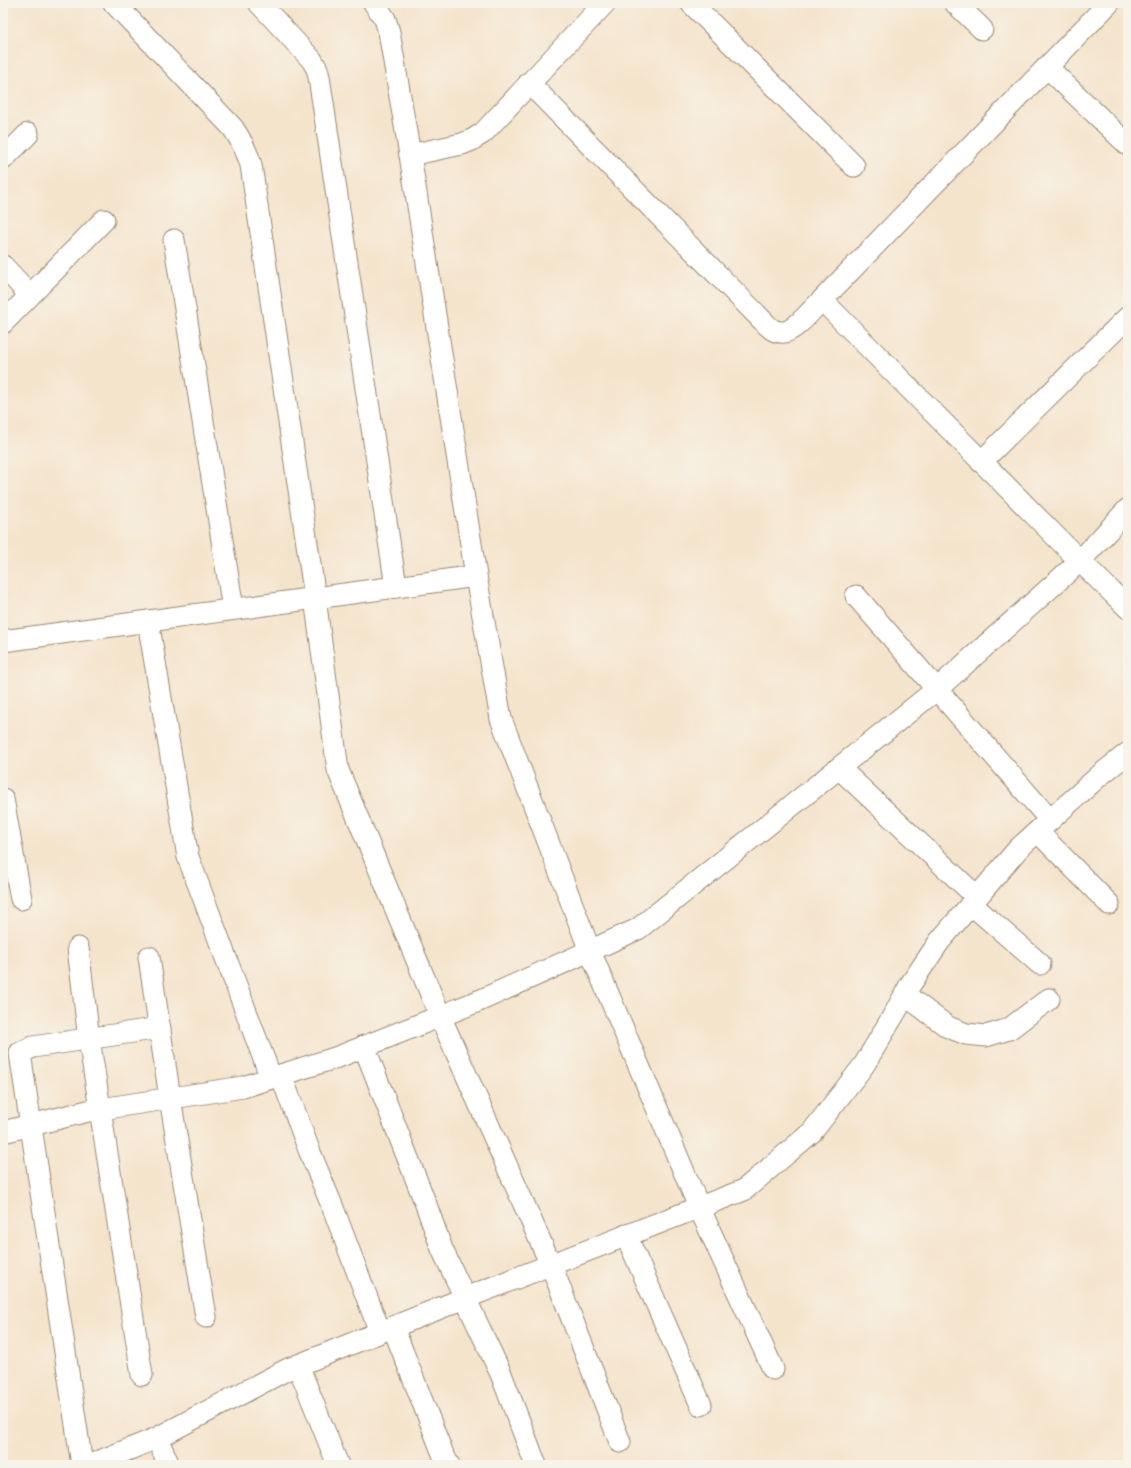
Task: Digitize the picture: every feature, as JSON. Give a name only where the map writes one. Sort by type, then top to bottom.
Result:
[{"type":"street","points":[[114,3],[233,128],[241,139],[247,152],[252,172],[315,598],[338,770],[440,1016],[551,1265],[620,1442]]},
{"type":"street","points":[[259,3],[312,60],[317,68],[396,587]]},
{"type":"street","points":[[374,3],[385,19],[389,32],[410,155],[476,576],[501,719],[590,951],[699,1207],[773,1369]]},
{"type":"street","points":[[410,155],[462,144],[483,133],[605,3]]},
{"type":"street","points":[[692,3],[854,166]]},
{"type":"street","points":[[955,3],[982,29]]},
{"type":"street","points":[[529,83],[773,330],[784,332],[795,327],[822,300],[1109,3]]},
{"type":"street","points":[[1048,67],[1128,145]]},
{"type":"street","points":[[3,159],[28,134]]},
{"type":"street","points":[[3,323],[104,220]]},
{"type":"street","points":[[174,240],[234,609]]},
{"type":"street","points":[[3,266],[30,295]]},
{"type":"street","points":[[822,300],[981,462],[1128,608]]},
{"type":"street","points":[[981,462],[1128,316]]},
{"type":"street","points":[[3,1132],[100,1109],[243,1087],[338,1057],[481,1000],[638,929],[936,690],[1080,561],[1128,508]]},
{"type":"street","points":[[3,641],[476,576]]},
{"type":"street","points":[[856,596],[936,690],[1044,826],[1109,904]]},
{"type":"street","points":[[148,621],[188,857],[276,1076],[387,1330],[449,1465]]},
{"type":"street","points":[[90,1465],[157,1438],[286,1370],[465,1298],[744,1190],[812,1132],[864,1064],[904,994],[939,942],[1018,849],[1099,776],[1128,753]]},
{"type":"street","points":[[839,768],[1040,964]]},
{"type":"street","points":[[3,798],[21,899]]},
{"type":"street","points":[[78,948],[89,1039],[142,1375]]},
{"type":"street","points":[[149,957],[170,1098],[206,1317]]},
{"type":"street","points":[[904,994],[948,1027],[966,1034],[986,1036],[1009,1029],[1049,999]]},
{"type":"street","points":[[82,1465],[20,1053],[33,1047],[160,1028]]},
{"type":"street","points":[[364,1046],[442,1249],[501,1374],[536,1465]]},
{"type":"street","points":[[626,1235],[700,1405]]},
{"type":"street","points":[[298,1365],[338,1465]]},
{"type":"street","points":[[157,1438],[169,1465]]}]
